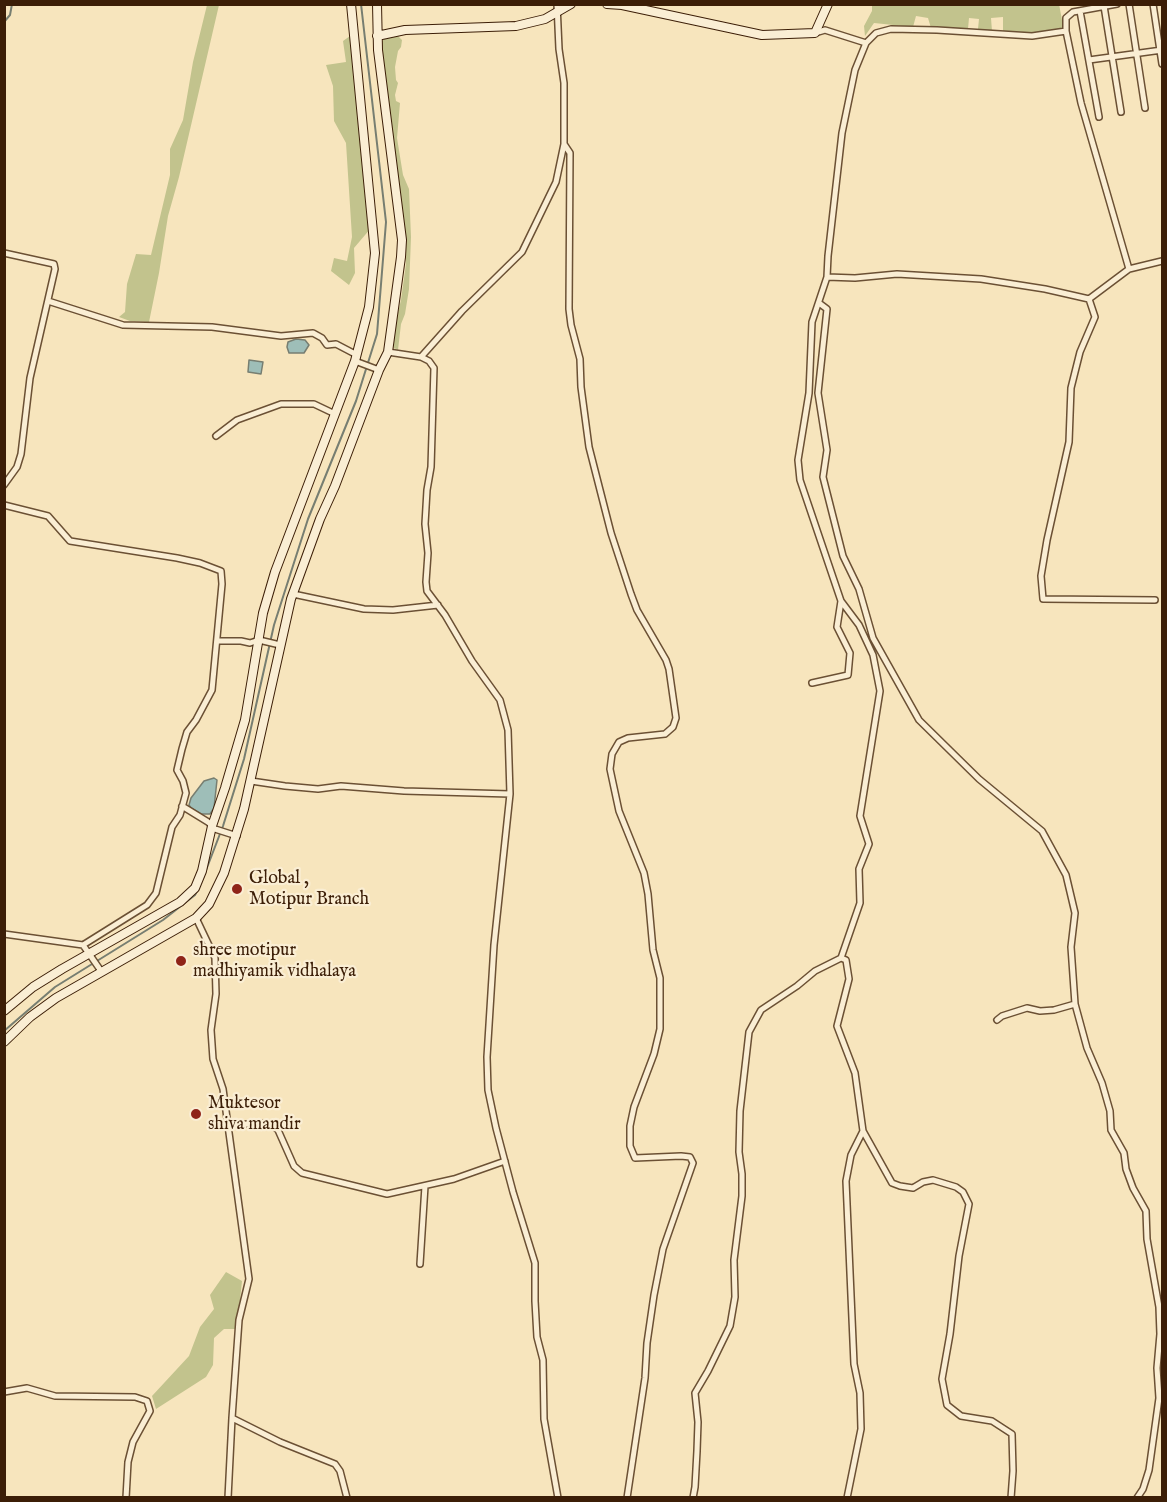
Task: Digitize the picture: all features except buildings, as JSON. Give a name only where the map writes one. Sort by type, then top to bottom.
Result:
[{"type":"main road","points":[[4,1011],[33,987],[62,969],[91,956],[180,902],[195,888],[202,872],[244,720],[263,613],[275,572],[356,358],[369,307],[375,253],[351,4]]},
{"type":"main road","points":[[4,1042],[30,1017],[99,969],[124,960],[196,918],[209,904],[224,873],[237,836],[251,781],[293,594],[308,548],[388,352],[402,240],[387,131],[377,36],[377,4]]},
{"type":"main road","points":[[377,36],[405,30],[516,26],[545,19],[557,8],[571,4]]},
{"type":"main road","points":[[607,4],[622,5],[762,35],[815,33],[828,4]]},
{"type":"street","points":[[1117,4],[1084,8],[1073,12],[1066,18],[1066,31],[1081,103],[1129,269]]},
{"type":"street","points":[[1129,4],[1144,108]]},
{"type":"street","points":[[1153,4],[1162,64]]},
{"type":"street","points":[[1104,6],[1121,112]]},
{"type":"street","points":[[421,357],[462,311],[522,252],[556,182],[564,144],[564,83],[559,49],[557,8]]},
{"type":"street","points":[[1084,8],[1089,60],[1099,117]]},
{"type":"street","points":[[693,1497],[698,1422],[694,1394],[730,1326],[735,1297],[734,1260],[742,1196],[739,1152],[740,1111],[749,1032],[761,1010],[815,971],[841,958],[860,903],[859,869],[869,844],[861,816],[880,691],[873,656],[859,625],[841,601],[801,480],[798,460],[809,393],[812,322],[827,277],[842,133],[855,70],[866,43],[876,33],[891,29],[1032,36],[1066,31]]},
{"type":"street","points":[[815,33],[825,30],[866,43]]},
{"type":"street","points":[[1089,60],[1161,50]]},
{"type":"street","points":[[564,144],[570,153],[569,309],[580,359],[581,387],[589,447],[611,533],[634,603],[669,669],[676,718],[673,727],[665,734],[628,738],[619,742],[612,754],[610,769],[619,811],[644,873],[653,950],[660,978],[660,1029],[654,1054],[634,1107],[630,1126],[630,1146],[635,1158],[681,1156],[690,1157],[693,1163],[663,1249],[647,1343],[645,1378],[627,1497]]},
{"type":"street","points":[[4,253],[54,264],[55,269],[30,378],[21,454],[16,467],[4,485]]},
{"type":"street","points":[[827,277],[855,278],[897,274],[981,279],[1045,289],[1089,299],[1129,269],[1162,261]]},
{"type":"street","points":[[1089,299],[1095,316],[1080,352],[1071,388],[1069,442],[1041,576],[1043,599],[1155,600]]},
{"type":"street","points":[[48,302],[123,325],[212,327],[282,336],[313,333],[322,338],[327,345],[336,344],[379,370]]},
{"type":"street","points":[[819,303],[827,309],[818,393],[827,450],[823,477],[843,556],[859,589],[873,638],[919,720],[979,779],[1042,831],[1066,875],[1076,913],[1071,947],[1075,1004],[1087,1048],[1105,1092],[1110,1111],[1111,1130],[1124,1153],[1126,1169],[1133,1188],[1146,1211],[1147,1239],[1159,1307],[1159,1398],[1149,1470],[1143,1489],[1137,1497]]},
{"type":"street","points":[[388,352],[421,357],[429,361],[434,368],[431,467],[425,524],[428,552],[427,591],[500,700],[508,730],[510,794],[498,899],[488,1090],[523,1228],[535,1263],[537,1337],[543,1360],[544,1419],[558,1497]]},
{"type":"street","points":[[216,436],[237,420],[281,404],[314,404],[335,414]]},
{"type":"street","points":[[4,505],[48,516],[70,541],[177,558],[219,569],[222,584],[212,690],[187,732],[177,770],[186,793],[180,815],[172,827],[156,893],[147,905],[83,945],[4,934]]},
{"type":"street","points":[[293,594],[364,609],[393,610],[438,605]]},
{"type":"street","points":[[812,683],[848,675],[850,653],[837,627],[841,601]]},
{"type":"street","points":[[217,641],[250,643],[259,640],[280,645]]},
{"type":"street","points":[[251,781],[318,789],[340,786],[404,791],[510,794]]},
{"type":"street","points":[[182,806],[213,828],[237,836]]},
{"type":"street","points":[[196,918],[215,958],[216,994],[211,1030],[213,1059],[223,1089],[249,1279],[239,1320],[228,1497]]},
{"type":"street","points":[[83,945],[99,969]]},
{"type":"street","points":[[841,958],[846,960],[849,979],[837,1026],[855,1073],[863,1131],[892,1183],[913,1188],[923,1182],[933,1180],[956,1187],[963,1192],[969,1204],[959,1256],[942,1379],[947,1405],[961,1416],[992,1420],[1012,1434],[1014,1470],[1011,1497]]},
{"type":"street","points":[[997,1020],[1002,1016],[1027,1008],[1040,1011],[1054,1010],[1075,1004]]},
{"type":"street","points":[[227,1125],[258,1122],[275,1125],[294,1166],[302,1173],[387,1194],[454,1179],[505,1161]]},
{"type":"street","points":[[847,1497],[861,1429],[860,1393],[854,1364],[846,1181],[851,1155],[863,1131]]},
{"type":"street","points":[[420,1264],[425,1186]]},
{"type":"street","points":[[4,1392],[27,1388],[55,1396],[135,1397],[147,1401],[150,1411],[133,1442],[128,1462],[126,1497]]},
{"type":"street","points":[[232,1418],[280,1442],[335,1464],[340,1471],[347,1497]]},
{"type":"green space","points":[[1059,4],[1064,31],[1043,33],[1003,31],[1003,17],[991,18],[992,31],[978,29],[979,19],[969,18],[968,29],[931,28],[928,18],[916,16],[913,27],[874,23],[865,36],[864,26],[872,11],[872,5]]},
{"type":"green space","points":[[207,5],[219,5],[168,216],[149,322],[130,321],[119,317],[125,312],[127,284],[136,254],[151,255],[170,175],[170,149],[183,120],[193,62]]},
{"type":"green space","points":[[396,34],[402,40],[395,67],[398,83],[395,95],[396,101],[400,103],[397,138],[403,175],[409,189],[411,237],[409,289],[398,350],[390,346],[401,300],[406,264],[403,217],[385,93],[381,43],[386,36]]},
{"type":"green space","points":[[350,36],[371,228],[354,248],[355,273],[349,285],[331,271],[334,258],[347,261],[352,237],[346,143],[334,121],[333,86],[326,65],[346,62],[343,41]]},
{"type":"green space","points":[[226,1272],[242,1281],[237,1329],[224,1329],[214,1338],[213,1365],[206,1377],[156,1409],[152,1396],[189,1356],[200,1327],[214,1309],[210,1295]]},
{"type":"water","points":[[296,339],[305,340],[309,345],[304,353],[289,353],[288,342]]},
{"type":"water","points":[[249,360],[263,362],[261,374],[248,372]]},
{"type":"water","points":[[214,778],[217,780],[214,808],[210,814],[201,814],[189,805],[191,798],[204,781]]},
{"type":"waterway","points":[[4,22],[10,15],[12,4]]},
{"type":"waterway","points":[[203,878],[223,826],[244,759],[274,625],[308,519],[356,401],[377,334],[386,222],[361,4]]},
{"type":"waterway","points":[[4,1031],[55,987],[163,920],[197,891]]},
{"type":"place","name":"Global , Motipur Branch","points":[[237,889]]},
{"type":"place","name":"shree motipur madhiyamik vidhalaya","points":[[181,961]]},
{"type":"place","name":"Muktesor shiva mandir","points":[[196,1114]]}]
